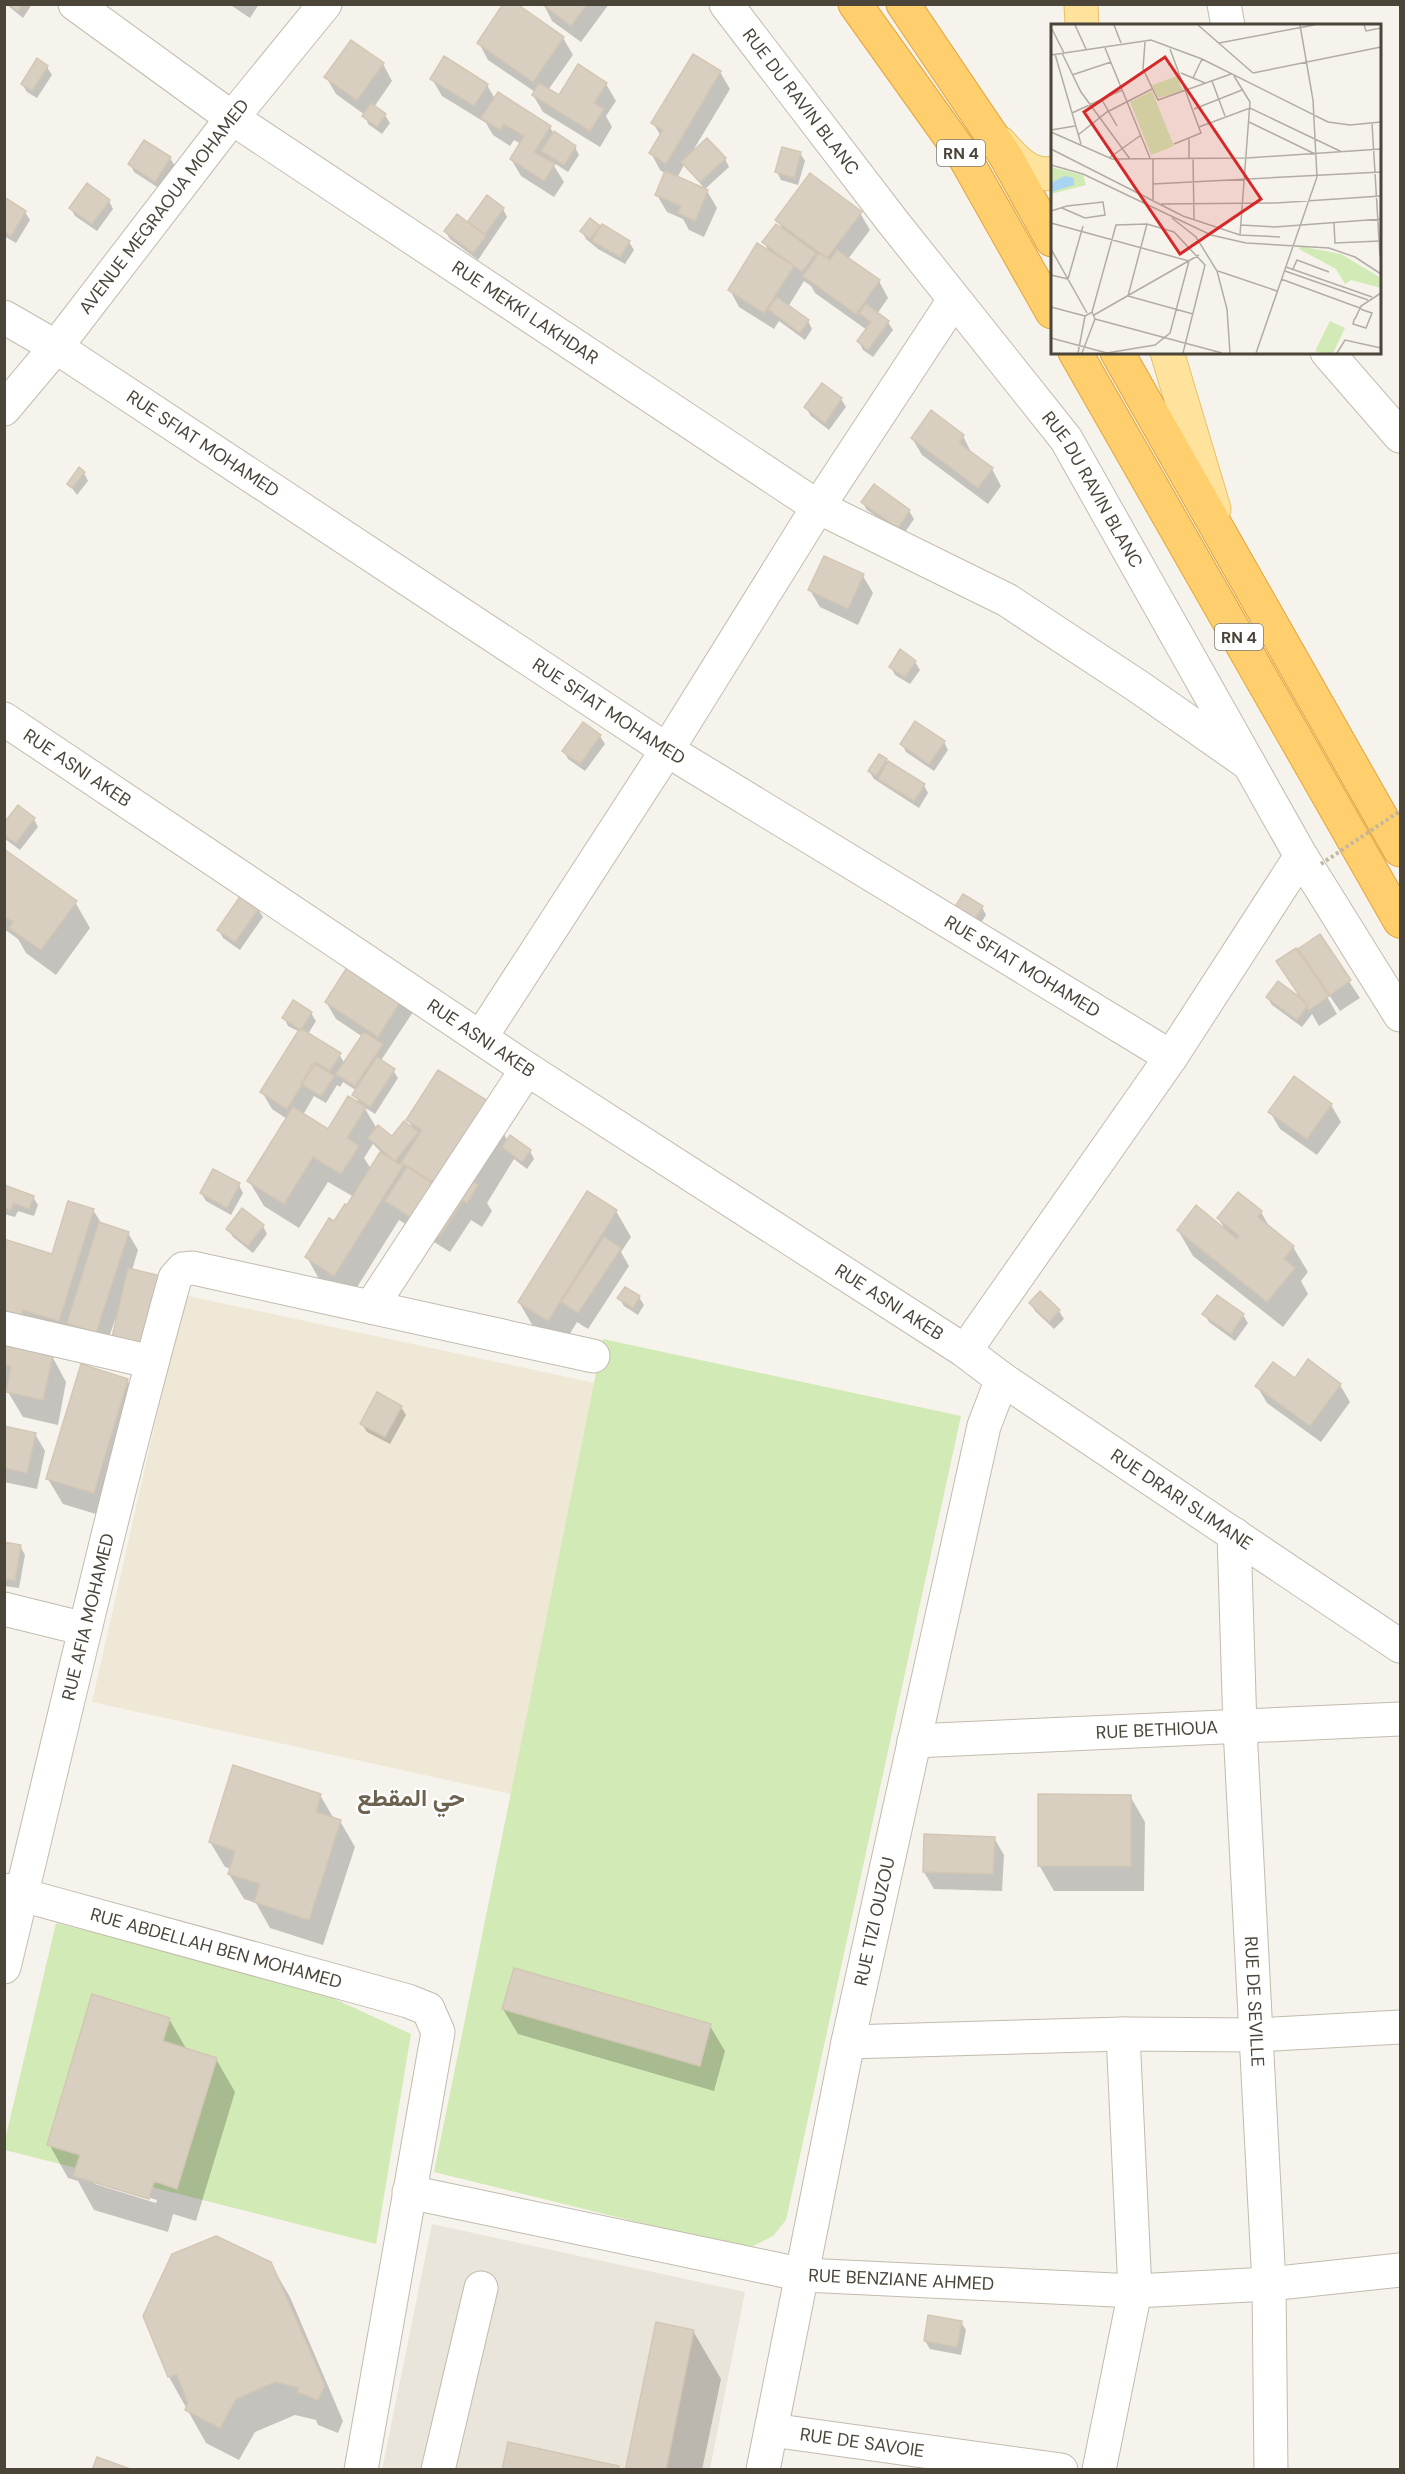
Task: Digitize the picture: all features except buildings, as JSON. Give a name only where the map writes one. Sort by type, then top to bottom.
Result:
[{"type":"highway","name":"RN 4","points":[[855,4],[965,158],[1051,308]]},
{"type":"highway","name":"RN 4","points":[[903,4],[1005,155],[1051,236]]},
{"type":"highway","name":"RN 4","points":[[1077,354],[1401,921]]},
{"type":"highway","name":"RN 4","points":[[1118,354],[1401,850]]},
{"type":"main road","points":[[1081,4],[1082,24]]},
{"type":"main road","points":[[988,131],[1013,158],[1029,169],[1045,174],[1051,173]]},
{"type":"main road","points":[[1168,354],[1222,534]]},
{"type":"street","name":"RUE MEKKI LAKHDAR","points":[[75,4],[232,118],[818,507],[1006,600],[1249,764]]},
{"type":"street","name":"AVENUE MEGRAOUA MOHAMED","points":[[4,409],[56,347],[232,118],[325,4]]},
{"type":"street","name":"RUE DU RAVIN BLANC","points":[[726,4],[954,300],[1066,439],[1249,764],[1311,860],[1401,1014]]},
{"type":"street","points":[[1224,4],[1228,24]]},
{"type":"street","points":[[481,1036],[667,750],[818,507],[954,300]]},
{"type":"street","name":"RUE SFIAT MOHAMED","points":[[4,317],[56,347],[667,750],[1171,1057]]},
{"type":"street","points":[[1329,354],[1401,436]]},
{"type":"street","name":"RUE ASNI AKEB","points":[[4,718],[527,1069],[965,1351]]},
{"type":"street","points":[[965,1351],[1311,860]]},
{"type":"street","points":[[527,1069],[371,1307],[593,1356]]},
{"type":"street","name":"RUE AFIA MOHAMED","points":[[4,1967],[13,1892],[85,1629],[175,1278],[183,1269],[193,1268],[371,1307]]},
{"type":"street","points":[[4,1328],[152,1362]]},
{"type":"street","name":"RUE DRARI SLIMANE","points":[[965,1351],[1002,1379],[1401,1646]]},
{"type":"street","name":"RUE TIZI OUZOU","points":[[763,2469],[804,2275],[848,2042],[984,1426],[1002,1379]]},
{"type":"street","name":"RUE DE SEVILLE","points":[[1234,1534],[1240,1728],[1269,2284],[1270,2469]]},
{"type":"street","points":[[4,1609],[85,1629]]},
{"type":"street","name":"RUE BETHIOUA","points":[[914,1741],[1401,1719]]},
{"type":"street","name":"RUE ABDELLAH BEN MOHAMED","points":[[13,1892],[408,2001],[428,2009],[438,2032],[409,2192]]},
{"type":"street","points":[[848,2042],[1123,2034],[1255,2035],[1401,2027]]},
{"type":"street","points":[[1099,2469],[1135,2291],[1123,2034]]},
{"type":"street","points":[[361,2469],[409,2192]]},
{"type":"street","name":"RUE BENZIANE AHMED","points":[[409,2192],[804,2275],[1135,2291],[1269,2284],[1401,2270]]},
{"type":"street","points":[[438,2469],[481,2288]]},
{"type":"street","name":"RUE DE SAVOIE","points":[[771,2430],[1061,2469]]},
{"type":"path","points":[[1311,860],[1401,811]]},
{"type":"shaded area","points":[[184,1295],[595,1383],[511,1794],[92,1702]]},
{"type":"shaded area","points":[[432,2224],[745,2292],[710,2469],[382,2470]]},
{"type":"green space","points":[[603,1339],[961,1416],[786,2220],[773,2236],[747,2249],[434,2172]]},
{"type":"green space","points":[[56,1923],[313,1989],[411,2034],[376,2244],[5,2150],[5,2140]]},
{"type":"district","name":"حي المقطع","points":[[411,1798]]}]
